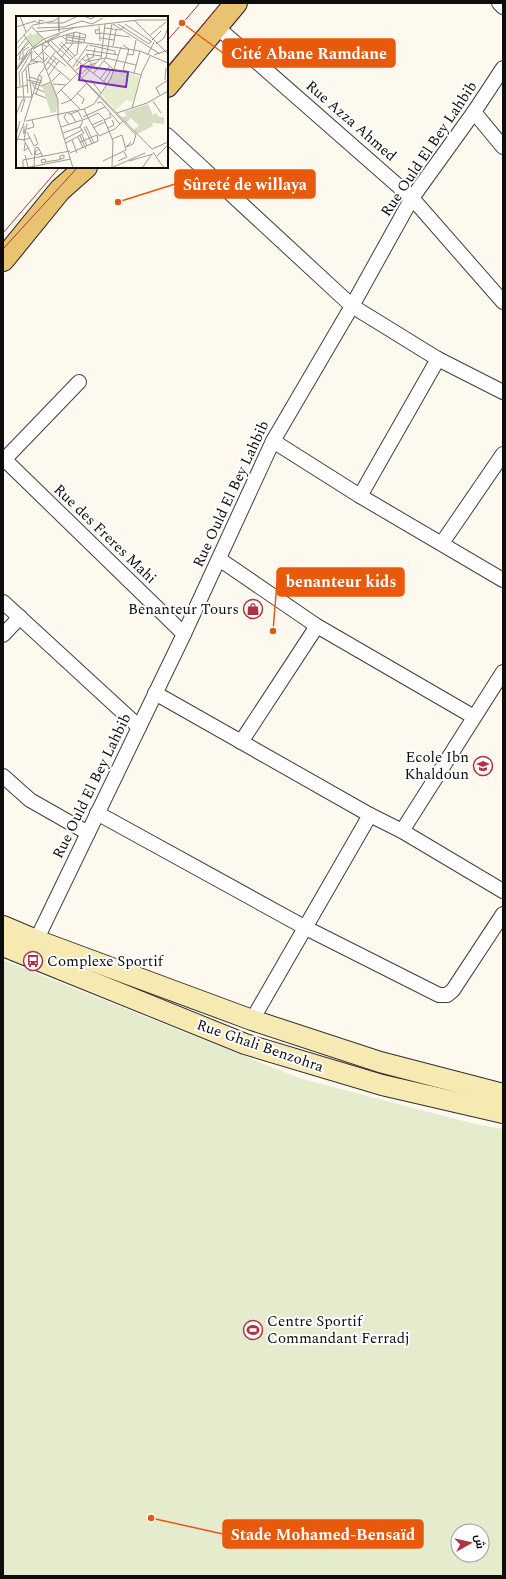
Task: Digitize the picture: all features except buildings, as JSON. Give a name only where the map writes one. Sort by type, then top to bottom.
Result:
[{"type":"main road","points":[[168,85],[236,3]]},
{"type":"main road","points":[[3,260],[60,190],[85,168]]},
{"type":"main road","name":"Rue Ghali Benzohra","points":[[3,926],[32,948],[245,1044],[382,1085],[503,1113]]},
{"type":"main road","name":"Rue Ghali Benzohra","points":[[3,946],[32,948],[380,1062],[503,1094]]},
{"type":"street","points":[[499,3],[503,7]]},
{"type":"street","name":"Rue Azza Ahmed","points":[[217,27],[412,198],[503,302]]},
{"type":"street","name":"Rue Ould El Bey Lahbib","points":[[32,948],[156,694],[273,441],[352,306],[412,198],[474,112],[503,68]]},
{"type":"street","points":[[474,112],[503,147]]},
{"type":"street","points":[[168,136],[352,306],[438,359],[503,392]]},
{"type":"street","points":[[360,496],[438,359]]},
{"type":"street","points":[[4,460],[78,382]]},
{"type":"street","points":[[273,441],[360,496],[503,580]]},
{"type":"street","points":[[442,543],[503,454]]},
{"type":"street","name":"Rue des Freres Mahi","points":[[4,460],[184,634]]},
{"type":"street","points":[[219,559],[317,626],[474,717]]},
{"type":"street","points":[[3,602],[139,727]]},
{"type":"street","points":[[3,635],[20,618]]},
{"type":"street","points":[[242,742],[317,626]]},
{"type":"street","points":[[402,831],[503,672]]},
{"type":"street","points":[[156,694],[370,815],[402,831],[503,891]]},
{"type":"street","points":[[3,776],[30,800],[88,833]]},
{"type":"street","points":[[97,813],[306,928],[439,996],[447,995],[453,990],[503,914]]},
{"type":"street","points":[[252,1020],[370,815]]},
{"type":"green space","name":"Centre Sportif Commandant Ferradj","points":[[3,960],[302,1079],[475,1124],[503,1129],[502,1576],[3,1576]]},
{"type":"tram line","points":[[168,40],[200,3]]},
{"type":"tram line","points":[[168,66],[221,3]]},
{"type":"tram line","points":[[3,233],[59,168]]},
{"type":"tram line","points":[[3,249],[77,168]]},
{"type":"place","name":"Cité Abane Ramdane","points":[[182,23]]},
{"type":"place","name":"Sûreté de willaya","points":[[118,202]]},
{"type":"place","name":"Benanteur Tours","points":[[253,609]]},
{"type":"place","name":"benanteur kids","points":[[273,631]]},
{"type":"place","name":"Ecole Ibn Khaldoun","points":[[483,766]]},
{"type":"place","name":"Complexe Sportif","points":[[33,961]]},
{"type":"place","name":"Centre Sportif Commandant Ferradj","points":[[253,1330]]},
{"type":"place","name":"Stade Mohamed-Bensaïd","points":[[151,1518]]}]
